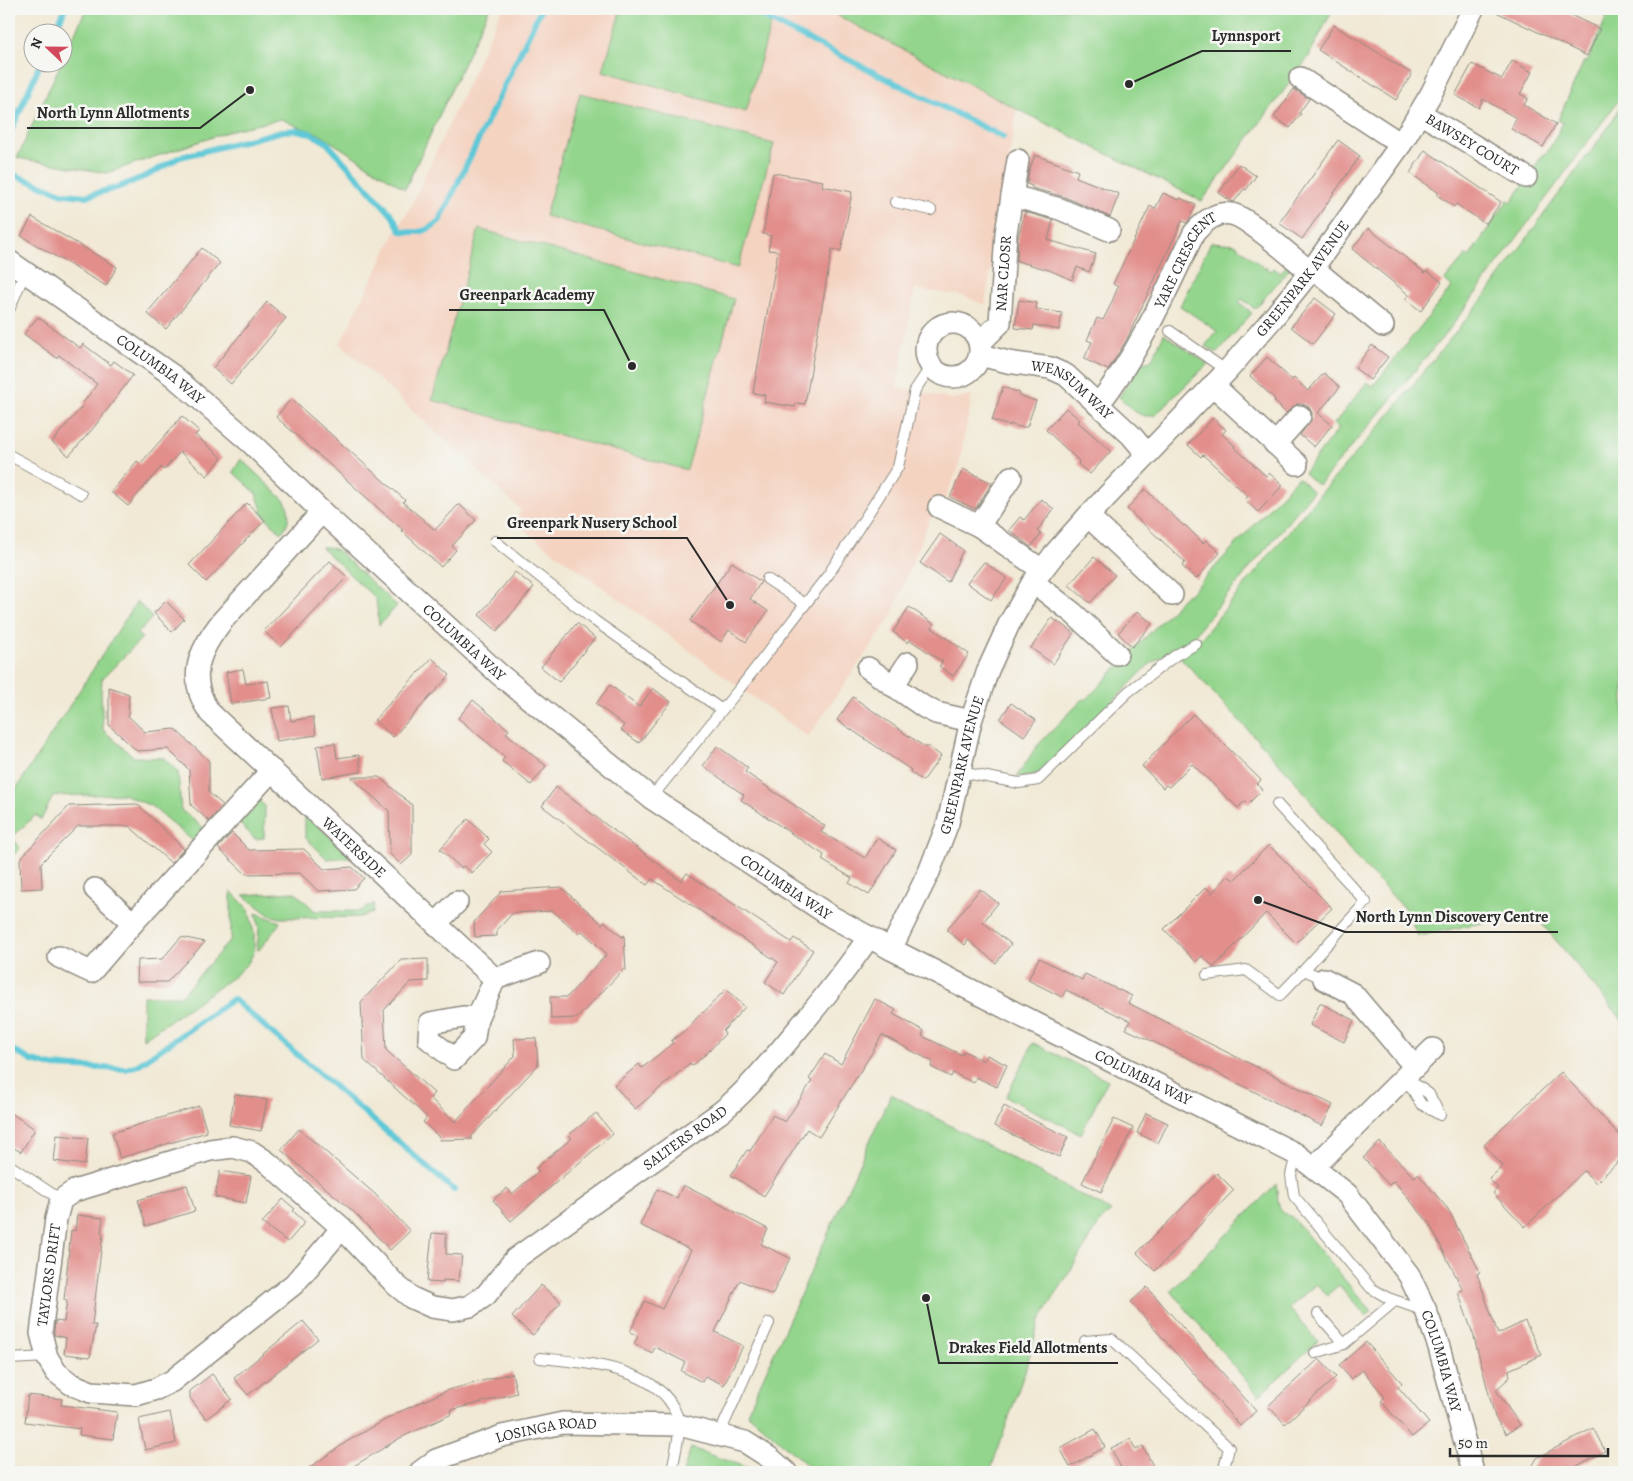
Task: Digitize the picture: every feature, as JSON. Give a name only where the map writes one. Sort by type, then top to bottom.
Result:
[{"type":"street","name":"GREENPARK AVENUE","points":[[891,949],[929,872],[948,823],[971,721],[997,648],[1038,576],[1088,516],[1220,378],[1273,318],[1311,269],[1401,144],[1420,113],[1473,9]]},
{"type":"street","points":[[1300,78],[1401,144]]},
{"type":"street","name":"BAWSEY COURT","points":[[1420,113],[1526,177]]},
{"type":"street","name":"NAR CLOSR","points":[[980,349],[1000,323],[1006,233],[1018,160]]},
{"type":"street","points":[[1012,196],[1060,209],[1109,230]]},
{"type":"street","name":"YARE CRESCENT","points":[[1098,404],[1138,346],[1194,233],[1205,220],[1220,215],[1231,214],[1247,221],[1383,326]]},
{"type":"street","name":"COLUMBIA WAY","points":[[17,267],[172,375],[250,442],[322,512],[499,674],[651,798],[832,916],[891,949],[1037,1024],[1296,1154],[1347,1194],[1366,1216],[1409,1275],[1426,1311],[1439,1347],[1473,1472]]},
{"type":"street","points":[[953,322],[965,324],[974,332],[980,349],[975,366],[965,375],[953,378],[940,375],[930,366],[925,355],[926,343],[931,332],[941,324],[953,322]]},
{"type":"street","name":"WENSUM WAY","points":[[980,349],[1008,362],[1050,368],[1066,375],[1098,404],[1147,454]]},
{"type":"street","points":[[1220,378],[1275,444],[1297,464]]},
{"type":"street","points":[[1275,444],[1300,416]]},
{"type":"street","points":[[980,526],[1010,477]]},
{"type":"street","points":[[939,507],[980,526],[1038,576],[1073,614],[1117,654]]},
{"type":"street","name":"WATERSIDE","points":[[322,512],[222,620],[208,639],[197,667],[197,684],[202,701],[210,713],[495,979]]},
{"type":"street","points":[[1088,516],[1172,595]]},
{"type":"street","points":[[893,686],[908,663]]},
{"type":"street","points":[[868,668],[930,710],[971,721]]},
{"type":"street","points":[[59,956],[91,972],[272,770]]},
{"type":"street","points":[[95,889],[133,923]]},
{"type":"street","points":[[436,924],[457,902]]},
{"type":"street","name":"SALTERS ROAD","points":[[342,1228],[396,1285],[412,1298],[432,1307],[453,1310],[470,1306],[486,1295],[515,1259],[738,1099],[804,1022],[846,970],[869,937]]},
{"type":"street","points":[[477,1018],[495,979],[539,963]]},
{"type":"street","points":[[1324,979],[1353,994],[1409,1072]]},
{"type":"street","points":[[1314,1167],[1433,1049]]},
{"type":"street","points":[[61,1200],[74,1191],[210,1150],[233,1147],[252,1152],[267,1162],[342,1228]]},
{"type":"street","name":"TAYLORS DRIFT","points":[[61,1200],[56,1219],[41,1333],[47,1357],[56,1372],[71,1384],[91,1392],[136,1395],[156,1389],[172,1381],[294,1284],[342,1228]]},
{"type":"street","name":"LOSINGA ROAD","points":[[420,1472],[436,1460],[502,1436],[563,1423],[679,1425],[745,1442],[770,1458],[786,1472]]},
{"type":"lane","points":[[895,202],[931,210]]},
{"type":"lane","points":[[9,310],[17,267]]},
{"type":"lane","points":[[1170,331],[1200,351],[1220,378]]},
{"type":"lane","points":[[651,798],[828,575],[898,467],[915,390],[930,366]]},
{"type":"lane","points":[[9,455],[81,494]]},
{"type":"lane","points":[[495,541],[595,620],[722,710]]},
{"type":"lane","points":[[767,579],[805,604]]},
{"type":"lane","points":[[960,772],[1019,784],[1038,780],[1128,692],[1176,655],[1196,644]]},
{"type":"lane","points":[[1207,975],[1246,970],[1280,995],[1366,902],[1277,804]]},
{"type":"lane","points":[[1304,970],[1324,979]]},
{"type":"lane","points":[[1296,1154],[1291,1175],[1294,1196],[1370,1288],[1395,1301],[1426,1311]]},
{"type":"lane","points":[[9,1165],[61,1200]]},
{"type":"lane","points":[[1315,1353],[1344,1344],[1395,1301]]},
{"type":"lane","points":[[1318,1314],[1344,1344]]},
{"type":"lane","points":[[718,1435],[769,1323]]},
{"type":"lane","points":[[1085,1341],[1112,1339],[1145,1368],[1229,1448],[1223,1472]]},
{"type":"lane","points":[[9,1359],[47,1357]]},
{"type":"lane","points":[[540,1358],[593,1364],[638,1377],[656,1388],[670,1400],[679,1425],[672,1472]]},
{"type":"shaded area","points":[[502,9],[825,9],[1017,109],[985,305],[964,296],[915,289],[897,387],[952,399],[972,396],[958,470],[945,498],[929,521],[891,617],[808,737],[515,522],[521,510],[340,344],[395,233],[411,206]]},
{"type":"green space","points":[[86,9],[489,9],[405,189],[319,134],[282,119],[236,129],[107,173],[17,158],[57,72],[72,72],[72,39]]},
{"type":"green space","points":[[621,9],[733,9],[772,20],[746,112],[603,71]]},
{"type":"green space","points":[[825,9],[1333,9],[1308,58],[1202,201],[1017,109]]},
{"type":"green space","points":[[1610,9],[1624,9],[1624,40],[1621,51],[1624,53],[1624,93],[1448,331],[1320,484],[1316,484],[1304,473],[1339,428],[1334,424],[1367,382],[1373,386],[1452,287],[1445,280],[1466,255],[1469,257],[1508,200],[1512,202],[1541,157],[1548,151],[1563,123],[1558,120],[1584,61],[1587,63]]},
{"type":"green space","points":[[580,93],[774,144],[738,268],[545,216]]},
{"type":"green space","points":[[1624,100],[1624,1022],[1538,919],[1529,913],[1418,936],[1406,910],[1357,859],[1291,776],[1180,657],[1203,636],[1304,513],[1384,421],[1493,286],[1610,125]]},
{"type":"green space","points":[[479,229],[734,299],[687,470],[432,400]]},
{"type":"green space","points":[[1211,242],[1235,244],[1265,269],[1266,267],[1271,271],[1274,268],[1280,273],[1289,263],[1292,266],[1255,309],[1242,299],[1239,302],[1252,313],[1217,353],[1205,346],[1217,331],[1180,306]]},
{"type":"green space","points":[[1164,334],[1208,364],[1155,415],[1144,416],[1119,397],[1142,363],[1151,361]]},
{"type":"green space","points":[[241,459],[285,501],[289,518],[281,533],[261,512],[256,493],[233,472]]},
{"type":"green space","points":[[1298,477],[1312,493],[1191,639],[1149,665],[1043,771],[1033,775],[1017,776],[1037,746],[1084,698],[1086,700],[1187,594],[1189,595]]},
{"type":"green space","points":[[321,547],[337,550],[397,606],[379,625],[376,599]]},
{"type":"green space","points":[[137,601],[152,618],[137,634],[142,638],[102,679],[103,730],[134,757],[164,758],[178,772],[181,810],[205,829],[193,841],[151,806],[123,794],[53,796],[41,820],[36,815],[12,837],[20,848],[9,860],[9,800]]},
{"type":"green space","points":[[259,801],[265,806],[264,838],[255,839],[239,823]]},
{"type":"green space","points":[[305,813],[352,857],[327,859],[305,837]]},
{"type":"green space","points":[[231,891],[249,910],[254,934],[254,952],[248,963],[236,975],[143,1039],[143,996],[181,996],[231,939]]},
{"type":"green space","points":[[295,892],[315,911],[361,911],[374,903],[373,913],[359,917],[280,918],[269,915],[243,895]]},
{"type":"green space","points":[[256,913],[280,922],[259,950],[257,949],[259,929]]},
{"type":"green space","points":[[1033,1043],[1108,1080],[1081,1134],[1006,1097]]},
{"type":"green space","points":[[891,1094],[1111,1211],[1100,1222],[1039,1322],[1026,1368],[990,1472],[815,1472],[747,1413]]},
{"type":"green space","points":[[1276,1184],[1281,1212],[1292,1217],[1372,1311],[1366,1316],[1339,1285],[1327,1295],[1316,1284],[1289,1308],[1318,1341],[1259,1396],[1171,1291]]},
{"type":"green space","points":[[691,1448],[760,1472],[683,1472]]},
{"type":"building","points":[[1490,9],[1558,9],[1600,29],[1587,56]]},
{"type":"building","points":[[1334,25],[1412,74],[1396,100],[1318,50]]},
{"type":"building","points":[[1512,61],[1532,72],[1520,94],[1528,98],[1524,105],[1556,124],[1543,147],[1511,129],[1516,118],[1483,99],[1479,108],[1455,95],[1472,64],[1502,79]]},
{"type":"building","points":[[1294,89],[1309,99],[1299,113],[1301,114],[1290,128],[1274,117]]},
{"type":"building","points":[[1338,140],[1360,156],[1302,239],[1279,223]]},
{"type":"building","points":[[1425,150],[1501,202],[1486,224],[1456,204],[1454,207],[1437,195],[1439,193],[1410,173]]},
{"type":"building","points":[[1035,155],[1078,171],[1076,177],[1119,194],[1110,217],[1065,197],[1032,188],[1032,186],[1027,184],[1029,171]]},
{"type":"building","points":[[1239,164],[1256,176],[1234,202],[1219,193]]},
{"type":"building","points":[[773,173],[823,181],[822,186],[852,192],[841,251],[832,249],[805,404],[796,403],[795,407],[764,402],[765,395],[753,393],[778,251],[768,250],[771,236],[763,234]]},
{"type":"building","points":[[1163,193],[1196,205],[1189,220],[1186,223],[1182,221],[1126,341],[1108,370],[1084,359],[1092,342],[1087,340],[1097,318],[1103,320],[1111,304],[1118,287],[1113,284],[1150,206],[1155,209]]},
{"type":"building","points":[[1025,212],[1053,220],[1048,240],[1096,254],[1089,272],[1077,267],[1072,280],[1049,270],[1017,261],[1018,238]]},
{"type":"building","points":[[32,217],[117,267],[106,286],[21,236]]},
{"type":"building","points":[[1368,228],[1425,273],[1427,271],[1442,282],[1421,311],[1405,299],[1409,295],[1352,249]]},
{"type":"building","points":[[202,248],[220,263],[166,329],[147,313]]},
{"type":"building","points":[[1315,298],[1336,314],[1313,344],[1291,327]]},
{"type":"building","points":[[1019,300],[1037,303],[1036,309],[1062,313],[1059,330],[1034,325],[1033,330],[1015,328]]},
{"type":"building","points":[[267,302],[286,318],[231,384],[213,368]]},
{"type":"building","points":[[38,317],[80,348],[83,344],[111,365],[114,361],[133,375],[95,426],[69,456],[52,442],[84,404],[97,384],[59,355],[57,358],[24,334]]},
{"type":"building","points":[[1372,345],[1388,357],[1370,380],[1355,368]]},
{"type":"building","points":[[1267,357],[1292,380],[1294,378],[1308,391],[1324,373],[1340,387],[1318,413],[1332,425],[1314,447],[1300,435],[1312,419],[1309,407],[1297,404],[1286,413],[1274,401],[1275,399],[1250,376]]},
{"type":"building","points":[[1003,387],[1036,401],[1027,427],[1009,424],[1009,426],[992,420]]},
{"type":"building","points":[[291,399],[405,500],[403,502],[435,530],[459,504],[476,520],[452,546],[456,550],[441,567],[403,530],[276,417]]},
{"type":"building","points":[[1066,408],[1080,420],[1078,422],[1111,451],[1090,474],[1046,430]]},
{"type":"building","points":[[182,416],[199,431],[195,435],[222,458],[207,476],[180,452],[164,470],[161,467],[128,506],[111,492],[137,461],[140,464]]},
{"type":"building","points":[[1213,418],[1226,430],[1222,434],[1234,447],[1266,476],[1269,473],[1283,485],[1258,512],[1245,500],[1248,496],[1203,455],[1201,457],[1188,445]]},
{"type":"building","points":[[963,469],[992,483],[975,509],[950,497]]},
{"type":"building","points":[[1145,489],[1203,543],[1206,540],[1220,553],[1196,579],[1182,566],[1185,562],[1127,509]]},
{"type":"building","points":[[1041,499],[1054,509],[1037,531],[1041,534],[1031,547],[1009,530],[1020,517],[1024,520]]},
{"type":"building","points":[[247,503],[265,520],[206,582],[189,565]]},
{"type":"building","points":[[940,534],[963,550],[948,582],[920,563]]},
{"type":"building","points":[[1094,557],[1115,575],[1090,603],[1069,585]]},
{"type":"building","points":[[330,561],[347,577],[281,647],[264,631]]},
{"type":"building","points":[[732,562],[761,582],[750,599],[768,611],[746,642],[729,630],[721,642],[690,621]]},
{"type":"building","points":[[984,562],[1007,578],[991,600],[967,583]]},
{"type":"building","points":[[515,572],[534,587],[497,631],[479,615]]},
{"type":"building","points":[[166,601],[184,619],[172,632],[154,613]]},
{"type":"building","points":[[909,607],[934,624],[932,628],[969,654],[953,676],[939,666],[943,662],[910,640],[908,643],[893,632]]},
{"type":"building","points":[[1138,611],[1152,624],[1132,647],[1118,633]]},
{"type":"building","points":[[1052,618],[1074,633],[1053,664],[1031,648]]},
{"type":"building","points":[[577,623],[595,638],[559,682],[541,667]]},
{"type":"building","points":[[432,658],[450,675],[393,737],[374,720]]},
{"type":"building","points":[[243,669],[246,684],[268,681],[271,698],[231,704],[226,672]]},
{"type":"building","points":[[610,685],[639,707],[653,688],[671,702],[639,743],[621,730],[624,725],[596,704]]},
{"type":"building","points":[[109,687],[129,694],[128,716],[145,732],[175,729],[209,761],[209,793],[223,805],[209,821],[191,805],[189,770],[168,749],[137,751],[109,725]]},
{"type":"building","points":[[853,697],[926,748],[928,746],[941,756],[923,781],[910,772],[911,770],[837,720]]},
{"type":"building","points":[[473,700],[509,730],[506,733],[546,766],[531,785],[502,761],[505,757],[458,718]]},
{"type":"building","points":[[1011,703],[1036,720],[1024,736],[1000,719]]},
{"type":"building","points":[[289,706],[291,721],[313,717],[316,735],[277,741],[272,708]]},
{"type":"building","points":[[1193,714],[1261,780],[1257,784],[1262,790],[1248,804],[1245,801],[1238,808],[1192,764],[1169,787],[1166,785],[1163,788],[1142,766]]},
{"type":"building","points":[[335,743],[337,758],[359,755],[361,772],[322,778],[317,746]]},
{"type":"building","points":[[717,746],[748,768],[745,772],[825,826],[821,832],[865,858],[877,838],[896,850],[869,895],[849,883],[852,878],[822,860],[824,855],[741,800],[744,795],[703,766]]},
{"type":"building","points":[[351,777],[379,777],[412,805],[412,855],[401,865],[390,854],[389,811]]},
{"type":"building","points":[[556,787],[681,881],[687,873],[791,942],[794,938],[813,950],[784,995],[765,982],[778,962],[652,879],[647,885],[542,806]]},
{"type":"building","points":[[137,804],[184,849],[171,863],[129,826],[78,826],[41,863],[42,888],[21,889],[20,859],[69,806]]},
{"type":"building","points":[[468,819],[489,839],[484,844],[492,852],[472,873],[464,866],[461,868],[440,849]]},
{"type":"building","points":[[232,833],[249,850],[304,849],[324,869],[352,867],[364,878],[354,889],[318,891],[300,873],[246,874],[218,848]]},
{"type":"building","points":[[1269,845],[1332,908],[1296,943],[1266,913],[1214,967],[1202,956],[1196,962],[1164,929],[1206,887],[1212,893],[1228,876],[1234,880]]},
{"type":"building","points":[[561,887],[602,924],[604,921],[622,937],[624,935],[626,971],[624,969],[577,1018],[551,1019],[550,997],[567,997],[607,954],[582,931],[579,934],[553,911],[513,913],[497,930],[497,936],[475,937],[474,922],[502,891]]},
{"type":"building","points":[[980,889],[998,903],[983,922],[1011,944],[996,963],[968,940],[965,945],[947,930]]},
{"type":"building","points":[[181,937],[205,942],[167,982],[137,982],[138,960],[162,959]]},
{"type":"building","points":[[1039,958],[1082,980],[1085,974],[1132,996],[1128,1003],[1333,1105],[1322,1126],[1188,1058],[1126,1029],[1130,1021],[1066,990],[1062,997],[1028,980]]},
{"type":"building","points":[[428,959],[428,981],[411,982],[384,1010],[386,1050],[434,1093],[430,1098],[455,1122],[515,1056],[514,1039],[536,1038],[538,1065],[471,1137],[473,1139],[439,1140],[440,1138],[423,1122],[427,1117],[364,1060],[361,1002],[401,960]]},
{"type":"building","points":[[726,989],[745,1007],[723,1031],[725,1034],[692,1066],[690,1063],[635,1109],[614,1085],[639,1064],[642,1068],[673,1043],[671,1041],[687,1029]]},
{"type":"building","points":[[875,999],[896,1010],[893,1014],[924,1031],[922,1036],[962,1055],[964,1051],[984,1061],[987,1055],[1007,1065],[997,1087],[976,1077],[974,1083],[953,1073],[951,1077],[931,1067],[933,1062],[882,1035],[819,1137],[807,1129],[764,1196],[731,1175],[747,1150],[750,1151],[773,1115],[785,1122],[812,1081],[809,1079],[825,1054],[841,1064]]},
{"type":"building","points":[[1320,1003],[1354,1020],[1344,1042],[1310,1025]]},
{"type":"building","points":[[1561,1072],[1624,1140],[1624,1156],[1596,1183],[1584,1171],[1525,1227],[1493,1193],[1498,1188],[1489,1179],[1503,1166],[1484,1145]]},
{"type":"building","points":[[235,1094],[267,1100],[261,1131],[229,1125]]},
{"type":"building","points":[[199,1106],[207,1132],[120,1158],[112,1133]]},
{"type":"building","points":[[1004,1106],[1068,1137],[1059,1157],[994,1126]]},
{"type":"building","points":[[9,1112],[35,1129],[21,1152],[9,1145]]},
{"type":"building","points":[[596,1113],[613,1134],[511,1221],[493,1200],[507,1188],[512,1194],[539,1171],[536,1168],[572,1138],[569,1135]]},
{"type":"building","points":[[1146,1113],[1168,1123],[1158,1143],[1137,1133]]},
{"type":"building","points":[[1114,1119],[1133,1128],[1101,1192],[1082,1183]]},
{"type":"building","points":[[299,1129],[375,1194],[410,1231],[390,1250],[355,1213],[281,1150]]},
{"type":"building","points":[[57,1135],[88,1138],[85,1165],[54,1161]]},
{"type":"building","points":[[1380,1142],[1414,1177],[1418,1174],[1448,1209],[1480,1272],[1477,1274],[1498,1334],[1525,1321],[1542,1355],[1509,1370],[1510,1377],[1496,1390],[1520,1425],[1506,1434],[1495,1417],[1474,1337],[1458,1292],[1463,1290],[1429,1223],[1394,1181],[1389,1185],[1363,1158]]},
{"type":"building","points":[[220,1171],[251,1176],[246,1203],[215,1197]]},
{"type":"building","points":[[1217,1173],[1234,1190],[1155,1271],[1137,1253]]},
{"type":"building","points":[[187,1185],[195,1211],[146,1226],[138,1200]]},
{"type":"building","points":[[683,1185],[768,1229],[761,1244],[790,1258],[772,1295],[740,1280],[715,1332],[743,1346],[724,1385],[705,1376],[702,1382],[681,1371],[685,1362],[655,1347],[652,1353],[634,1344],[638,1336],[630,1332],[645,1301],[662,1309],[691,1250],[640,1225],[657,1189],[677,1198]]},
{"type":"building","points":[[283,1199],[295,1209],[293,1211],[305,1222],[288,1242],[262,1223]]},
{"type":"building","points":[[77,1215],[103,1218],[101,1233],[103,1234],[92,1325],[96,1325],[90,1357],[64,1354],[66,1338],[54,1335],[55,1321],[64,1322],[67,1300],[64,1300],[71,1230],[75,1231]]},
{"type":"building","points":[[432,1233],[446,1234],[446,1254],[462,1255],[459,1281],[427,1282]]},
{"type":"building","points":[[541,1285],[561,1302],[533,1335],[512,1317]]},
{"type":"building","points":[[1147,1287],[1256,1411],[1240,1426],[1131,1302]]},
{"type":"building","points":[[303,1321],[318,1339],[248,1395],[234,1378]]},
{"type":"building","points":[[1366,1342],[1402,1383],[1398,1387],[1429,1423],[1412,1437],[1381,1401],[1385,1397],[1363,1370],[1351,1379],[1339,1365]]},
{"type":"building","points":[[1319,1359],[1336,1377],[1285,1424],[1268,1406]]},
{"type":"building","points":[[512,1373],[517,1393],[451,1410],[452,1414],[400,1438],[344,1472],[303,1472],[348,1441],[397,1413],[448,1390]]},
{"type":"building","points":[[212,1374],[232,1399],[206,1419],[190,1398],[190,1391]]},
{"type":"building","points":[[28,1395],[62,1399],[61,1405],[117,1412],[113,1439],[79,1435],[80,1429],[25,1422]]},
{"type":"building","points":[[170,1412],[176,1443],[145,1450],[139,1419]]},
{"type":"building","points":[[1593,1428],[1605,1451],[1566,1472],[1529,1472],[1537,1458]]},
{"type":"building","points":[[1095,1429],[1105,1447],[1070,1467],[1060,1448]]},
{"type":"building","points":[[1130,1439],[1136,1450],[1143,1446],[1156,1472],[1123,1472],[1111,1448]]},
{"type":"waterway","points":[[59,22],[65,9]]},
{"type":"waterway","points":[[9,173],[64,194],[87,196],[119,187],[148,175],[180,157],[283,131],[297,130],[310,133],[326,142],[392,215],[401,231],[422,231],[440,220],[541,9]]},
{"type":"waterway","points":[[747,9],[1003,137]]},
{"type":"waterway","points":[[9,136],[37,72]]},
{"type":"waterway","points":[[9,1048],[32,1061],[52,1066],[126,1069],[138,1065],[233,999],[454,1190]]},
{"type":"place","name":"Lynnsport","points":[[1129,84]]},
{"type":"place","name":"North Lynn Allotments","points":[[250,90]]},
{"type":"place","name":"Greenpark Academy","points":[[632,366]]},
{"type":"place","name":"Greenpark Nusery School","points":[[730,605]]},
{"type":"place","name":"North Lynn Discovery Centre","points":[[1258,900]]},
{"type":"place","name":"Drakes Field Allotments","points":[[926,1298]]}]
